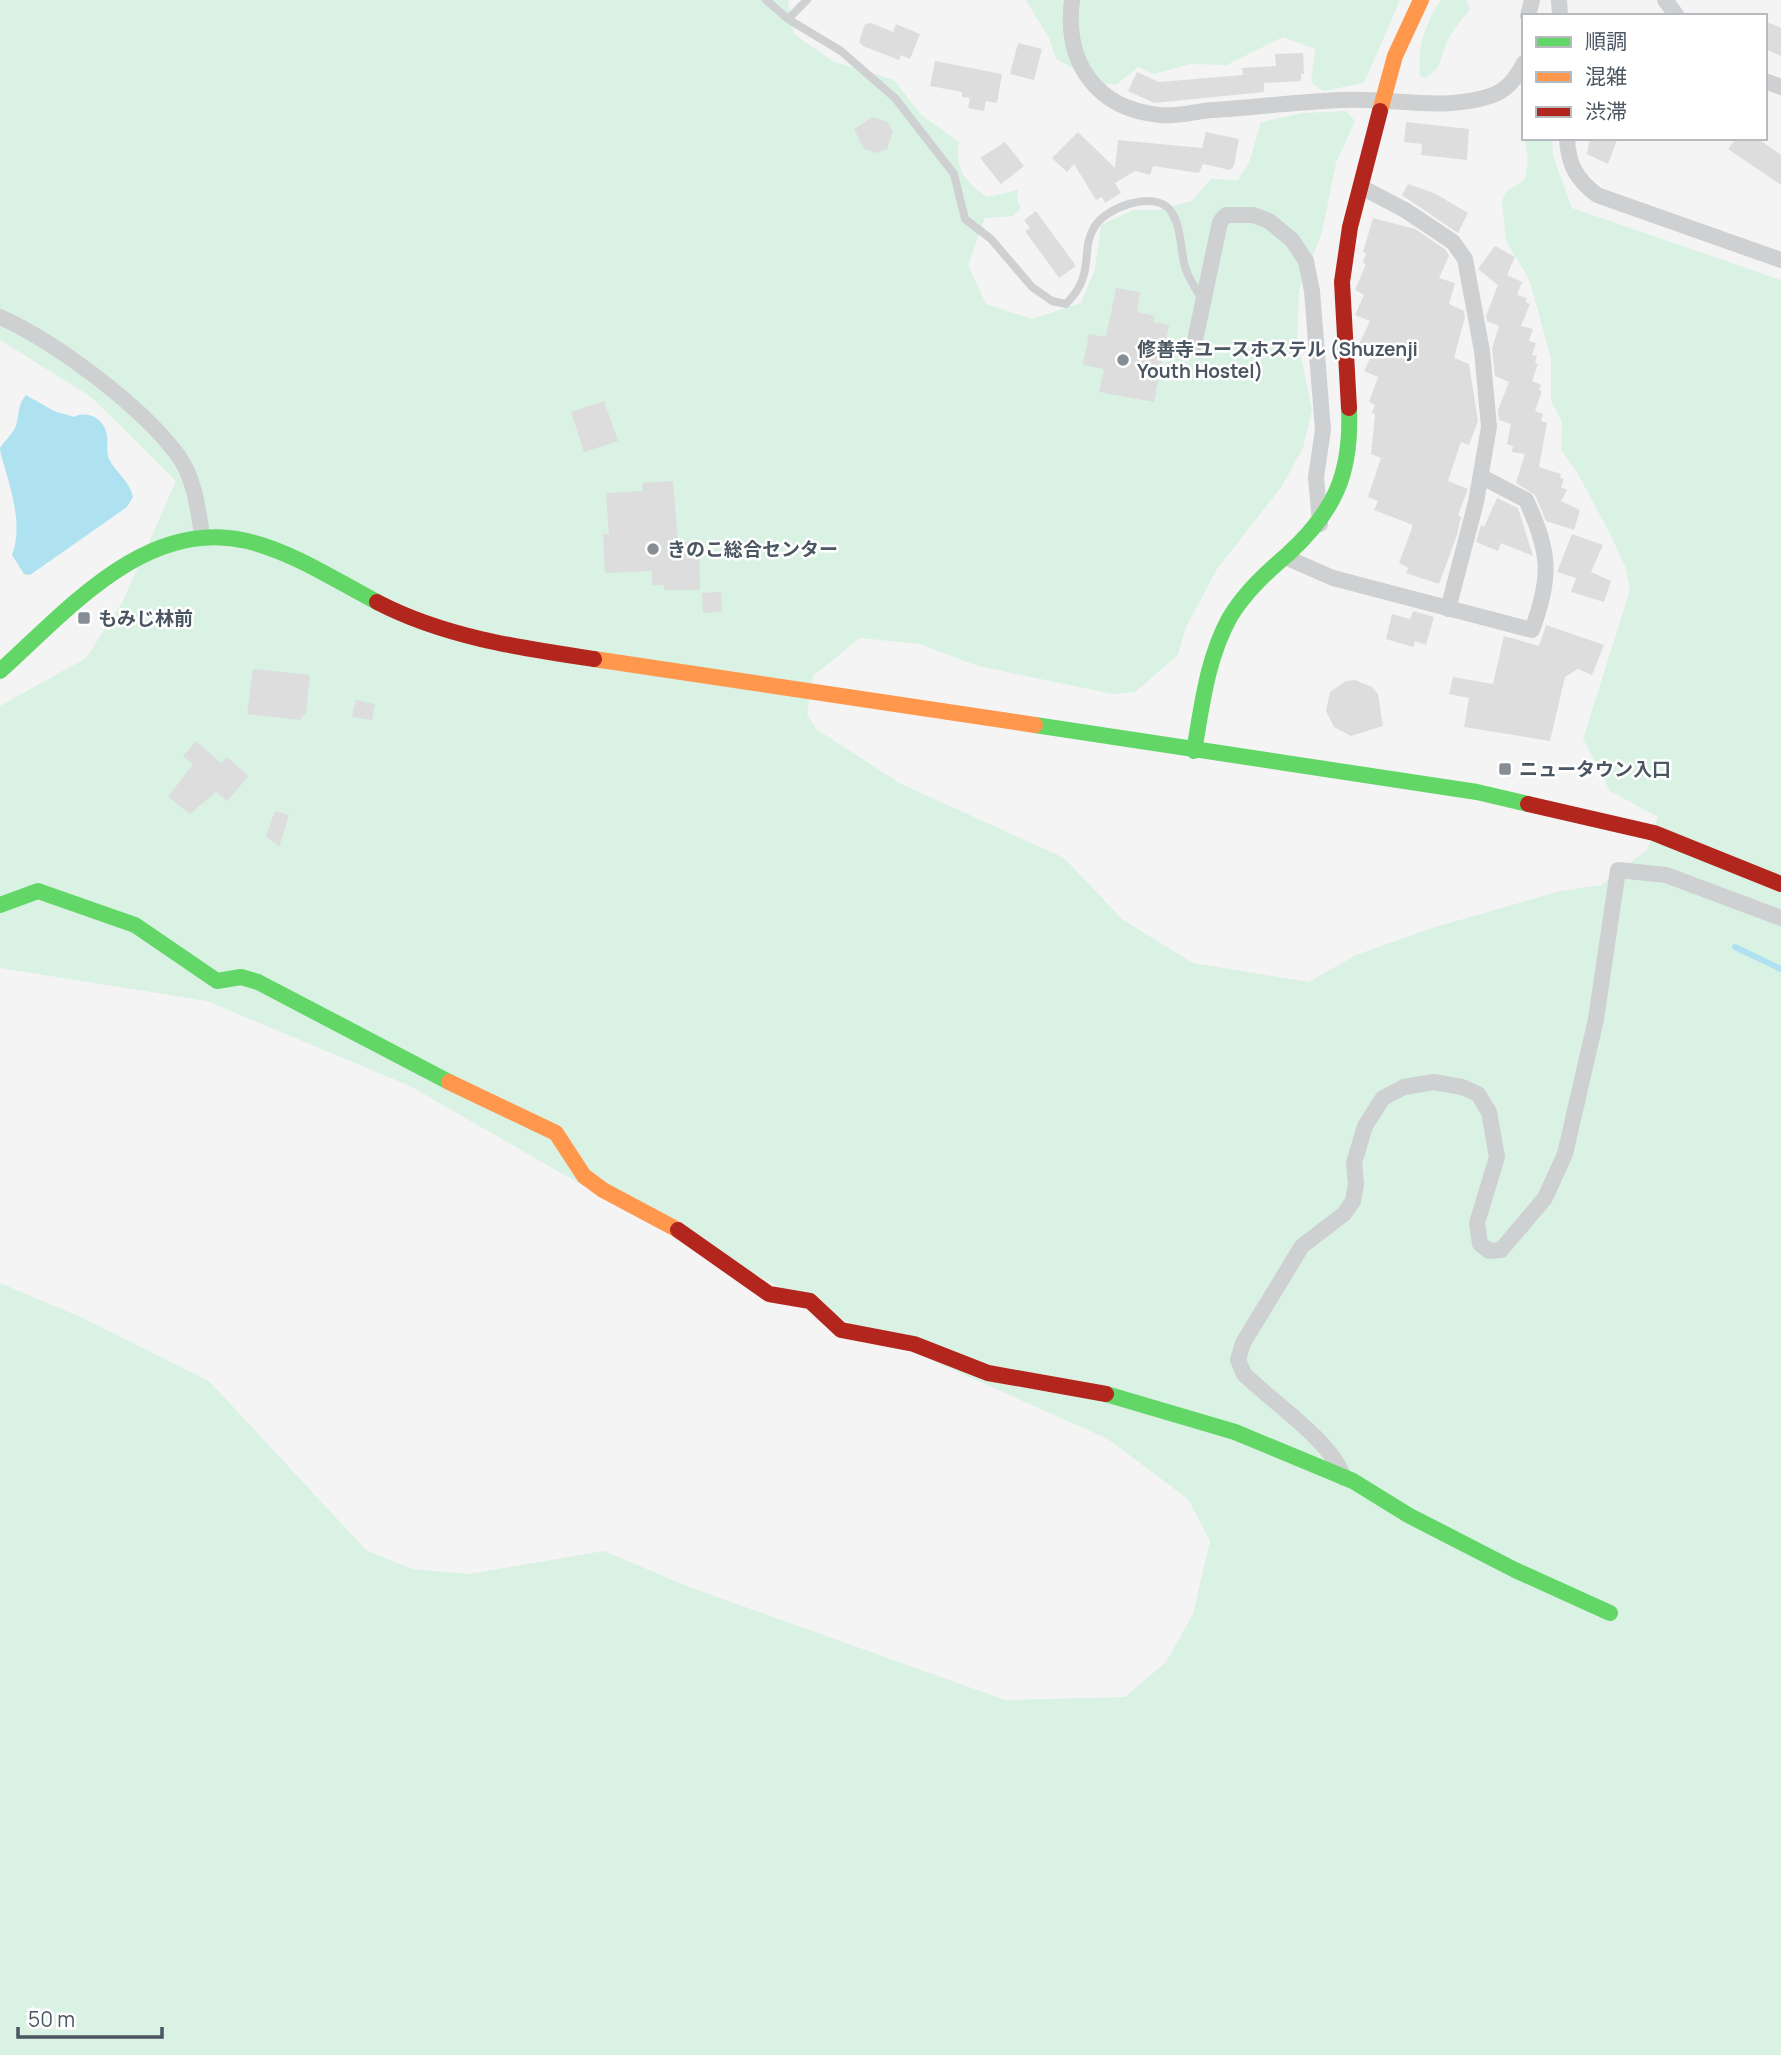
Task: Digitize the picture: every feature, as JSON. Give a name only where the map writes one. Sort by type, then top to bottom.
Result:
[{"type":"street","points":[[1072,0],[1073,41],[1080,65],[1096,89],[1113,103],[1162,116],[1343,100],[1427,103],[1489,96],[1511,83],[1522,66]]},
{"type":"street","points":[[1194,751],[1203,697],[1218,643],[1228,622],[1243,599],[1320,524],[1334,503],[1342,480],[1349,437],[1342,273],[1382,101],[1396,53],[1421,0]]},
{"type":"street","points":[[1567,140],[1574,173],[1579,181],[1597,195],[1781,260]]},
{"type":"street","points":[[1361,187],[1405,210],[1453,242],[1465,259],[1487,398],[1489,427],[1482,477],[1448,609]]},
{"type":"street","points":[[1194,345],[1220,222],[1226,215],[1253,215],[1269,221],[1292,240],[1306,261],[1312,291],[1323,430],[1316,477],[1320,524]]},
{"type":"street","points":[[0,317],[42,339],[132,408],[177,454],[192,485],[202,535]]},
{"type":"street","points":[[1285,557],[1333,578],[1532,630],[1541,606],[1548,565],[1526,500],[1482,477]]},
{"type":"street","points":[[0,671],[116,574],[156,547],[202,535],[232,537],[255,543],[317,569],[385,606],[470,636],[516,647],[1477,792],[1539,804],[1654,833],[1781,884]]},
{"type":"street","points":[[1344,1478],[1340,1466],[1316,1440],[1244,1374],[1238,1360],[1243,1343],[1290,1261],[1302,1246],[1344,1214],[1353,1201],[1356,1184],[1354,1163],[1365,1126],[1384,1098],[1404,1087],[1434,1082],[1462,1087],[1478,1094],[1489,1112],[1497,1157],[1477,1223],[1480,1244],[1489,1251],[1501,1250],[1545,1198],[1565,1154],[1595,1019],[1618,870],[1666,875],[1781,918]]},
{"type":"street","points":[[0,905],[26,893],[38,891],[135,925],[178,953],[202,974],[217,981],[242,977],[258,982],[491,1104],[544,1126],[556,1133],[584,1175],[603,1190],[662,1219],[769,1294],[810,1301],[841,1329],[860,1336],[914,1344],[988,1373],[1098,1392],[1235,1432],[1344,1478],[1515,1570],[1610,1613]]},
{"type":"lane","points":[[766,0],[788,19],[841,51],[895,98],[954,174],[965,219],[991,239],[1032,287],[1044,296],[1066,304],[1087,272],[1095,224],[1106,215],[1144,200],[1159,202],[1169,209],[1175,220],[1185,267],[1203,300]]},
{"type":"lane","points":[[788,19],[807,0]]},
{"type":"green space","points":[[0,0],[788,0],[794,34],[832,61],[894,80],[920,114],[959,142],[958,160],[963,174],[987,197],[1018,190],[1017,200],[1021,208],[1013,216],[985,218],[968,265],[986,304],[1032,319],[1081,303],[1095,269],[1101,225],[1134,210],[1157,210],[1192,201],[1211,179],[1238,180],[1249,163],[1261,122],[1303,113],[1346,111],[1355,121],[1336,163],[1322,233],[1299,290],[1297,337],[1312,410],[1303,448],[1282,486],[1217,569],[1185,629],[1178,655],[1135,692],[1113,694],[978,666],[920,644],[860,638],[813,676],[807,714],[816,729],[901,784],[1064,858],[1123,920],[1193,963],[1309,982],[1356,955],[1432,928],[1561,891],[1601,885],[1647,850],[1658,817],[1610,791],[1583,739],[1630,590],[1625,566],[1609,532],[1577,472],[1561,450],[1562,422],[1551,401],[1551,358],[1529,279],[1506,241],[1502,201],[1506,192],[1525,179],[1528,160],[1525,140],[1552,140],[1553,156],[1572,208],[1781,280],[1781,2055],[0,2055],[0,1283],[85,1319],[209,1381],[366,1550],[412,1569],[469,1574],[604,1551],[689,1587],[1005,1700],[1125,1697],[1166,1662],[1193,1614],[1210,1541],[1188,1499],[1108,1439],[857,1327],[580,1184],[410,1086],[207,1001],[0,968],[0,706],[86,658],[123,601],[176,481],[91,397],[0,340]]},
{"type":"green space","points":[[1026,0],[1400,0],[1364,83],[1323,91],[1311,82],[1315,49],[1283,37],[1227,65],[1191,64],[1153,74],[1138,67],[1117,84],[1102,84],[1056,59],[1049,38]]},
{"type":"green space","points":[[1441,0],[1466,0],[1470,9],[1449,38],[1438,66],[1424,78],[1420,76],[1419,66],[1421,46]]},
{"type":"water","points":[[26,395],[54,411],[74,417],[90,415],[99,421],[106,430],[109,459],[129,486],[133,497],[127,507],[30,575],[24,574],[12,555],[16,540],[15,508],[0,448],[16,426],[20,405]]},
{"type":"building","points":[[1767,22],[1781,28],[1781,56],[1767,50]]},
{"type":"building","points":[[871,23],[893,32],[896,24],[920,34],[910,59],[901,55],[899,60],[863,46],[859,42],[865,24]]},
{"type":"building","points":[[1018,43],[1042,49],[1034,80],[1010,74]]},
{"type":"building","points":[[1303,53],[1304,74],[1301,74],[1301,81],[1264,83],[1264,92],[1154,103],[1128,91],[1137,72],[1159,82],[1243,75],[1242,68],[1276,66],[1275,54]]},
{"type":"building","points":[[935,61],[1002,74],[997,103],[986,101],[984,111],[968,108],[970,98],[962,97],[962,92],[930,86]]},
{"type":"building","points":[[872,117],[888,122],[893,132],[887,149],[876,153],[864,149],[854,129]]},
{"type":"building","points":[[1406,122],[1469,129],[1467,160],[1421,155],[1422,144],[1404,142]]},
{"type":"building","points":[[1078,132],[1115,168],[1118,140],[1202,148],[1206,132],[1239,139],[1234,166],[1230,170],[1203,164],[1199,173],[1153,166],[1150,175],[1135,171],[1115,183],[1121,193],[1105,203],[1102,197],[1096,200],[1074,164],[1067,172],[1052,158]]},
{"type":"building","points":[[1590,140],[1617,140],[1608,164],[1587,154]]},
{"type":"building","points":[[1735,140],[1760,140],[1781,155],[1781,185],[1728,149]]},
{"type":"building","points":[[1005,142],[1024,166],[1001,184],[980,158]]},
{"type":"building","points":[[1408,184],[1434,193],[1468,213],[1458,233],[1402,195]]},
{"type":"building","points":[[1036,211],[1076,266],[1059,278],[1025,231],[1030,228],[1024,220]]},
{"type":"building","points":[[1373,218],[1415,229],[1446,250],[1449,256],[1439,278],[1455,283],[1449,304],[1464,311],[1465,317],[1454,358],[1469,364],[1478,421],[1469,445],[1461,442],[1448,481],[1468,489],[1458,515],[1461,517],[1457,535],[1439,584],[1406,573],[1408,568],[1399,563],[1413,525],[1374,510],[1378,501],[1368,497],[1381,458],[1371,454],[1375,414],[1372,413],[1375,405],[1369,402],[1378,377],[1364,371],[1374,350],[1359,344],[1370,321],[1355,315],[1364,295],[1355,290],[1366,264],[1363,263],[1366,253],[1363,252]]},
{"type":"building","points":[[1495,246],[1515,257],[1507,275],[1522,282],[1517,295],[1527,298],[1526,302],[1530,304],[1521,326],[1533,329],[1529,341],[1536,343],[1532,355],[1537,356],[1535,363],[1538,364],[1532,381],[1541,385],[1539,390],[1542,391],[1535,411],[1543,414],[1541,421],[1547,423],[1539,467],[1561,474],[1560,478],[1564,479],[1561,487],[1567,490],[1561,501],[1580,510],[1574,530],[1546,521],[1535,495],[1516,483],[1525,454],[1512,452],[1513,446],[1507,444],[1511,424],[1499,420],[1498,410],[1509,382],[1495,376],[1492,348],[1499,326],[1487,321],[1486,316],[1498,285],[1478,269]]},
{"type":"building","points":[[1116,288],[1140,292],[1137,312],[1155,316],[1153,322],[1169,325],[1154,402],[1099,392],[1104,369],[1083,365],[1089,334],[1106,337]]},
{"type":"building","points":[[604,401],[618,441],[584,452],[571,412]]},
{"type":"building","points":[[673,481],[678,542],[699,542],[700,590],[664,590],[664,585],[652,585],[652,571],[605,573],[603,534],[609,534],[606,493],[643,491],[642,483]]},
{"type":"building","points":[[1497,498],[1518,508],[1533,556],[1501,543],[1498,551],[1476,542],[1481,525],[1484,527]]},
{"type":"building","points":[[1572,534],[1603,545],[1591,572],[1611,581],[1604,602],[1571,592],[1576,578],[1557,572]]},
{"type":"building","points":[[721,592],[722,612],[703,613],[702,593]]},
{"type":"building","points":[[1413,611],[1434,617],[1426,645],[1415,641],[1413,647],[1386,639],[1392,614],[1410,619]]},
{"type":"building","points":[[1546,625],[1604,645],[1592,675],[1578,669],[1565,677],[1550,741],[1464,727],[1469,698],[1449,694],[1453,677],[1493,684],[1504,636],[1539,646]]},
{"type":"building","points":[[253,669],[310,675],[306,712],[300,720],[247,714]]},
{"type":"building","points":[[1355,680],[1372,687],[1378,694],[1383,726],[1351,736],[1334,727],[1326,711],[1330,692],[1346,681]]},
{"type":"building","points":[[356,700],[375,704],[372,720],[352,717]]},
{"type":"building","points":[[196,741],[221,763],[227,757],[249,776],[227,801],[216,792],[190,814],[168,797],[193,764],[183,756]]},
{"type":"building","points":[[275,811],[289,815],[279,847],[266,836]]},
{"type":"waterway","points":[[1735,947],[1781,969]]},
{"type":"traffic: fast","points":[[1194,751],[1206,682],[1222,633],[1249,591],[1304,538],[1329,506],[1337,489],[1347,452],[1349,408]]},
{"type":"traffic: fast","points":[[0,671],[81,597],[111,574],[142,556],[175,543],[210,537],[247,541],[281,552],[313,567],[377,602]]},
{"type":"traffic: fast","points":[[1035,725],[1477,792],[1528,804]]},
{"type":"traffic: fast","points":[[0,905],[38,891],[135,925],[217,981],[241,977],[258,982],[449,1082]]},
{"type":"traffic: fast","points":[[1106,1394],[1235,1432],[1353,1481],[1408,1515],[1515,1570],[1610,1613]]},
{"type":"traffic: slow","points":[[1380,111],[1395,56],[1421,0]]},
{"type":"traffic: slow","points":[[594,659],[1035,725]]},
{"type":"traffic: slow","points":[[449,1082],[556,1133],[584,1176],[603,1190],[678,1230]]},
{"type":"traffic: jam","points":[[1349,408],[1342,282],[1350,227],[1380,111]]},
{"type":"traffic: jam","points":[[377,602],[456,633],[594,659]]},
{"type":"traffic: jam","points":[[1528,804],[1654,833],[1781,884]]},
{"type":"traffic: jam","points":[[678,1230],[769,1294],[810,1301],[841,1330],[914,1344],[988,1373],[1106,1394]]},
{"type":"place","name":"修善寺ユースホステル (Shuzenji Youth Hostel)","points":[[1123,360]]},
{"type":"place","name":"きのこ総合センター","points":[[653,549]]},
{"type":"place","name":"もみじ林前","points":[[84,618]]},
{"type":"place","name":"ニュータウン入口","points":[[1505,769]]}]
